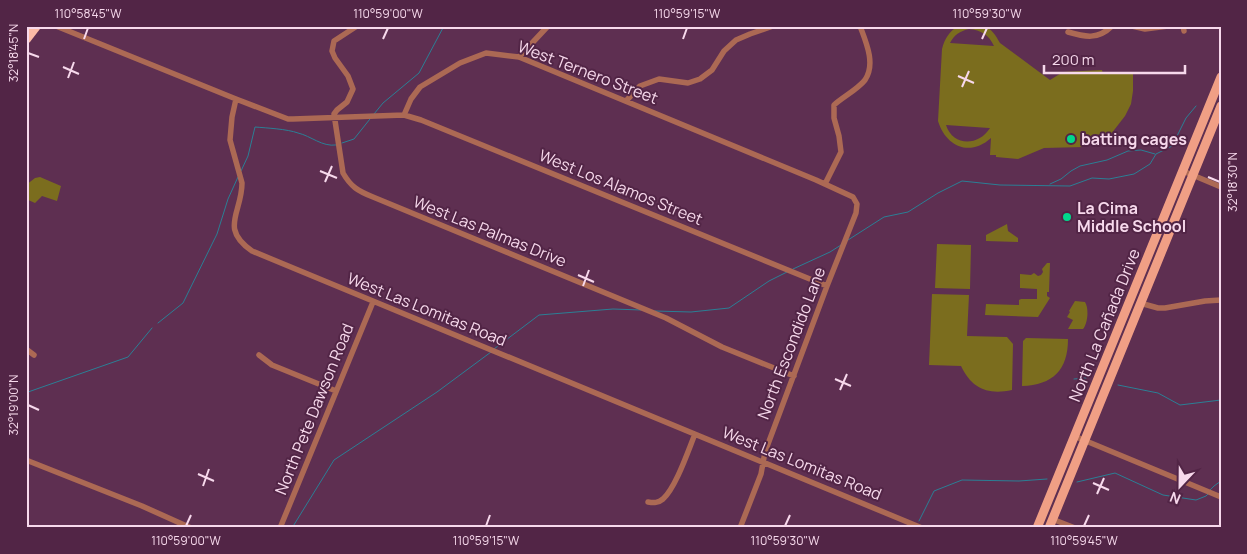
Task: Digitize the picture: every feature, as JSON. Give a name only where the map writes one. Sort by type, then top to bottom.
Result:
[{"type":"highway","points":[[26,39],[36,26]]},
{"type":"main road","name":"North La Cañada Drive","points":[[1037,528],[1221,77]]},
{"type":"main road","name":"North La Cañada Drive","points":[[1050,523],[1221,106]]},
{"type":"street","points":[[56,26],[288,119],[404,116]]},
{"type":"street","points":[[334,119],[335,112],[348,102],[353,89],[348,76],[332,51],[334,41],[357,26]]},
{"type":"street","points":[[519,57],[548,26]]},
{"type":"street","points":[[626,101],[640,86],[659,79],[688,83],[700,79],[712,70],[724,51],[736,40],[773,26]]},
{"type":"street","points":[[825,184],[841,152],[840,136],[834,118],[834,105],[865,80],[869,70],[870,57],[860,26]]},
{"type":"street","points":[[1068,32],[1081,36],[1096,36],[1106,32],[1112,26]]},
{"type":"street","points":[[1132,26],[1145,29],[1168,26]]},
{"type":"street","name":"West Ternero Street","points":[[404,116],[411,99],[420,87],[460,64],[486,54],[519,57],[853,197]]},
{"type":"street","name":"West Las Lomitas Road","points":[[236,99],[230,140],[242,183],[242,190],[234,223],[239,240],[252,251],[922,528]]},
{"type":"street","name":"West Los Alamos Street","points":[[404,116],[429,123],[827,286]]},
{"type":"street","name":"West Las Palmas Drive","points":[[334,119],[337,127],[343,173],[347,180],[359,191],[666,318],[722,347],[794,376]]},
{"type":"street","points":[[1183,171],[1221,187]]},
{"type":"street","name":"North Escondido Lane","points":[[740,528],[761,474],[765,452],[856,213],[857,204],[853,197]]},
{"type":"street","points":[[1140,303],[1165,308],[1221,300]]},
{"type":"street","name":"North Pete Dawson Road","points":[[280,528],[373,302]]},
{"type":"street","points":[[26,350],[34,355]]},
{"type":"street","points":[[259,355],[272,365],[336,391]]},
{"type":"street","points":[[648,502],[657,502],[663,499],[673,485],[695,434]]},
{"type":"street","points":[[1074,436],[1221,497]]},
{"type":"street","points":[[26,460],[192,528]]},
{"type":"street","points":[[1050,523],[1074,528]]},
{"type":"shaded area","points":[[958,26],[987,27],[994,33],[1000,43],[1050,80],[1063,72],[1102,70],[1103,74],[1133,73],[1131,104],[1125,116],[1111,134],[1084,147],[1044,148],[1018,159],[990,155],[991,138],[975,147],[967,148],[953,143],[942,130],[938,121],[942,49],[944,42]],"holes":[[[969,29],[984,34],[994,46],[950,43],[958,34]],[[946,125],[989,128],[990,128],[979,138],[966,142],[954,137]]]},
{"type":"shaded area","points":[[40,177],[61,186],[57,201],[42,196],[35,203],[26,199],[26,185],[35,178]]},
{"type":"shaded area","points":[[1007,224],[1008,231],[1018,238],[1018,242],[986,241],[986,235]]},
{"type":"shaded area","points":[[937,244],[971,245],[970,289],[935,288]]},
{"type":"shaded area","points":[[1047,263],[1050,263],[1049,292],[1047,292],[1047,296],[1050,298],[1038,317],[985,315],[986,304],[1019,305],[1019,300],[1021,299],[1037,299],[1037,289],[1020,288],[1020,274],[1031,275],[1034,273],[1038,276],[1041,275],[1042,269]]},
{"type":"shaded area","points":[[932,294],[969,295],[967,336],[1007,337],[1013,344],[1012,390],[988,391],[970,380],[961,366],[929,365]]},
{"type":"shaded area","points":[[1075,301],[1085,302],[1086,305],[1087,319],[1083,329],[1068,329],[1073,320],[1067,317]]},
{"type":"shaded area","points":[[1026,338],[1068,339],[1065,359],[1057,374],[1042,383],[1022,386],[1023,341]]},
{"type":"waterway","points":[[374,114],[383,103],[419,73],[444,26]]},
{"type":"waterway","points":[[848,240],[884,217],[908,212],[938,193],[962,181],[1000,185],[1070,186],[1092,178],[1109,179],[1134,174],[1150,164],[1156,154],[1172,146],[1186,118],[1196,106]]},
{"type":"waterway","points":[[342,143],[354,139],[370,119]]},
{"type":"waterway","points":[[241,171],[248,156],[255,127],[303,134],[321,143],[336,145]]},
{"type":"waterway","points":[[1050,184],[1080,166],[1107,160],[1128,151],[1141,150],[1155,154]]},
{"type":"waterway","points":[[158,323],[183,303],[217,234],[228,199],[238,177]]},
{"type":"waterway","points":[[793,269],[841,245]]},
{"type":"waterway","points":[[655,311],[691,312],[729,308],[769,281],[787,272]]},
{"type":"waterway","points":[[494,349],[539,315],[613,309],[641,310]]},
{"type":"waterway","points":[[26,395],[28,392],[128,357],[152,328]]},
{"type":"waterway","points":[[292,528],[334,460],[437,392],[491,352]]},
{"type":"waterway","points":[[1074,379],[1086,378]]},
{"type":"waterway","points":[[1118,385],[1158,393],[1180,405],[1221,400]]},
{"type":"waterway","points":[[1077,482],[1115,473],[1163,495],[1196,500],[1208,494]]},
{"type":"waterway","points":[[919,521],[934,491],[962,480],[1019,481],[1047,479]]},
{"type":"waterway","points":[[1210,490],[1221,481]]},
{"type":"place","name":"batting cages","points":[[1071,139]]},
{"type":"place","name":"La Cima Middle School","points":[[1067,217]]}]
